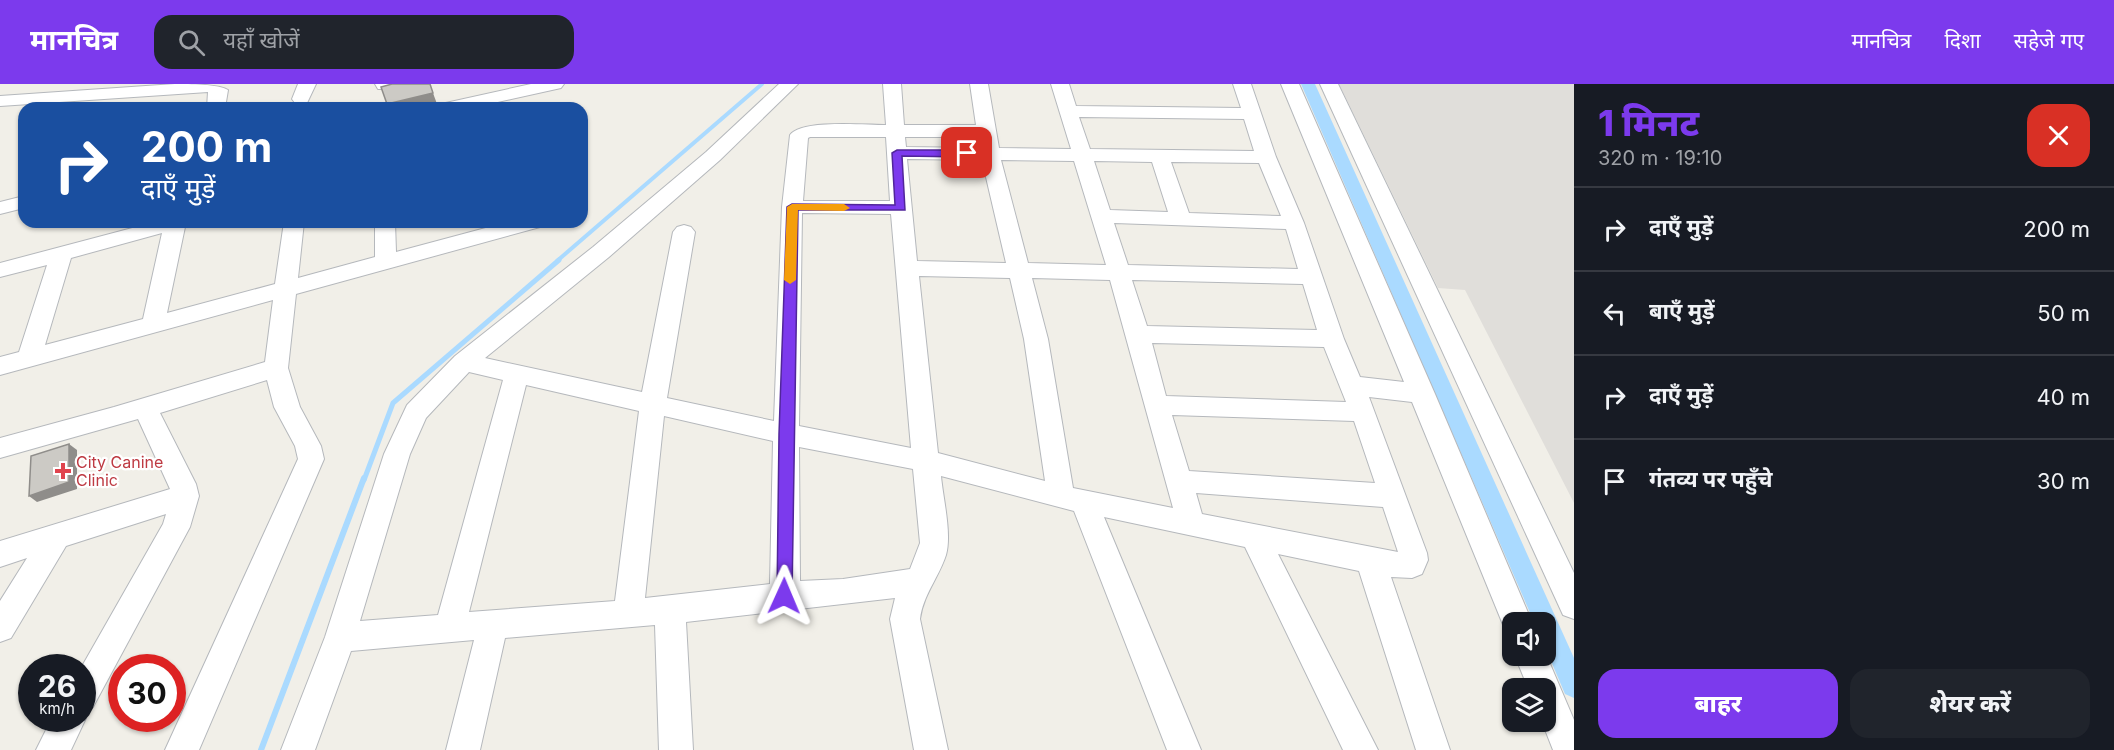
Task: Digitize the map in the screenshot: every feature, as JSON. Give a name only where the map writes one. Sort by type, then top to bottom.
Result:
[{"type":"street","points":[[0,90],[5,84]]},
{"type":"street","points":[[474,102],[555,84]]},
{"type":"street","points":[[298,750],[340,637],[406,430],[416,412],[464,362],[601,252],[713,156],[789,84]]},
{"type":"street","points":[[892,84],[901,208],[934,543],[932,557],[905,605],[905,619],[931,750]]},
{"type":"street","points":[[979,84],[988,142],[1073,500],[1184,750]]},
{"type":"street","points":[[1060,84],[1102,216],[1117,273],[1138,334],[1156,405],[1191,523]]},
{"type":"street","points":[[464,362],[786,434],[926,461],[1073,500],[1405,566],[1412,565],[1414,560],[1363,412],[1332,339],[1294,223],[1266,157],[1242,84]]},
{"type":"street","points":[[1290,84],[1423,394],[1513,612]]},
{"type":"street","points":[[1329,84],[1574,605]]},
{"type":"street","points":[[0,101],[209,87],[219,90],[217,102]]},
{"type":"street","points":[[1070,111],[1252,114]]},
{"type":"street","points":[[784,596],[792,207],[797,139],[802,132],[896,142],[988,142],[1081,154],[1266,157]]},
{"type":"street","points":[[1160,157],[1181,219]]},
{"type":"street","points":[[0,208],[18,204]]},
{"type":"street","points":[[792,207],[901,208]]},
{"type":"street","points":[[1102,216],[1294,223]]},
{"type":"street","points":[[0,270],[159,228]]},
{"type":"street","points":[[153,325],[177,228]]},
{"type":"street","points":[[182,750],[281,531],[310,459],[308,446],[287,407],[276,368],[293,228]]},
{"type":"street","points":[[385,228],[386,263]]},
{"type":"street","points":[[0,366],[386,263],[475,229]]},
{"type":"street","points":[[628,614],[653,403],[684,232]]},
{"type":"street","points":[[29,358],[62,253]]},
{"type":"street","points":[[908,268],[1312,278]]},
{"type":"street","points":[[1138,334],[1332,339]]},
{"type":"street","points":[[0,448],[145,408],[276,368]]},
{"type":"street","points":[[450,628],[517,374]]},
{"type":"street","points":[[1352,385],[1423,394]]},
{"type":"street","points":[[1156,405],[1363,412]]},
{"type":"street","points":[[96,671],[176,527],[185,496],[183,484],[145,408]]},
{"type":"street","points":[[1179,481],[1392,496]]},
{"type":"street","points":[[0,554],[185,496]]},
{"type":"street","points":[[1254,536],[1361,750]]},
{"type":"street","points":[[0,628],[55,538]]},
{"type":"street","points":[[1371,559],[1432,750]]},
{"type":"street","points":[[340,637],[670,610],[784,596],[843,592],[919,581]]},
{"type":"street","points":[[670,610],[676,750]]},
{"type":"street","points":[[463,750],[493,624]]},
{"type":"street","points":[[1556,716],[1570,750]]},
{"type":"street","points":[[52,750],[62,732]]},
{"type":"shaded area","points":[[1339,84],[1574,84],[1574,503],[1465,290],[1438,288]]},
{"type":"building","points":[[392,84],[430,84],[433,93],[386,102],[381,87]]},
{"type":"building","points":[[69,444],[69,482],[29,496],[31,456]]},
{"type":"waterway","points":[[557,261],[762,84]]},
{"type":"waterway","points":[[1308,84],[1574,686]]},
{"type":"waterway","points":[[364,480],[393,403],[559,260]]},
{"type":"waterway","points":[[261,750],[364,478]]},
{"type":"slow traffic","points":[[790,280],[792,207],[844,208]]},
{"type":"place","name":"City Canine Clinic","points":[[63,471]]},
{"type":"route","points":[[784,596],[792,207],[901,208],[897,153],[967,153]]}]
